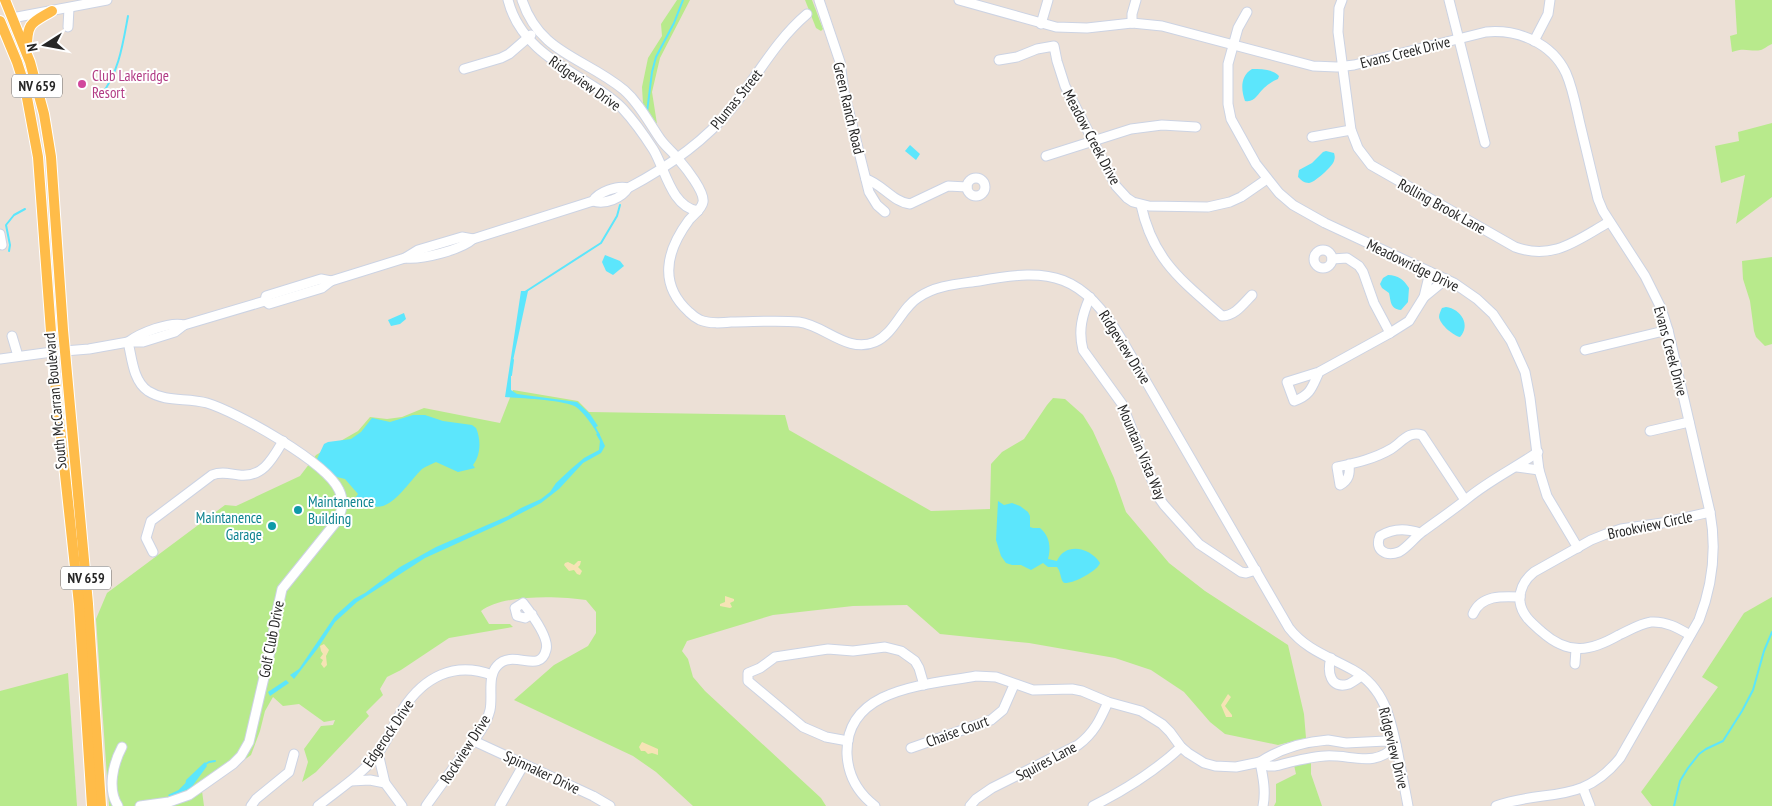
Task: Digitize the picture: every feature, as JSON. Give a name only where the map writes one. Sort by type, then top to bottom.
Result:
[{"type":"main road","name":"South McCarran Boulevard","points":[[5,0],[27,53],[44,114],[52,166],[65,351],[88,604],[101,806]]},
{"type":"main road","points":[[27,53],[28,29],[34,22],[52,11]]},
{"type":"main road","points":[[0,21],[12,18]]},
{"type":"main road","name":"South McCarran Boulevard","points":[[0,21],[25,87],[38,157],[52,352],[79,604],[92,806]]},
{"type":"main road","points":[[38,157],[44,175],[50,222],[56,229]]},
{"type":"street","points":[[12,18],[107,0]]},
{"type":"street","name":"Ridgeview Drive","points":[[508,0],[519,27],[548,58],[623,108],[653,150],[667,180],[681,202],[686,207],[698,211]]},
{"type":"street","name":"Ridgeview Drive","points":[[522,0],[529,19],[548,43],[624,90],[636,101],[662,140],[678,158],[702,193],[703,202],[698,211],[686,224],[675,244],[669,260],[668,273],[670,286],[682,305],[696,318],[707,322],[803,323],[850,343],[861,344],[872,343],[881,339],[914,300],[928,292],[944,287],[1011,275],[1034,274],[1064,281],[1077,287],[1090,297],[1100,307],[1115,328],[1294,634],[1310,648],[1362,676],[1378,693],[1386,706],[1396,745],[1406,806]]},
{"type":"street","name":"Green Ranch Road","points":[[819,0],[840,62],[844,92],[866,179],[873,199],[885,212]]},
{"type":"street","points":[[959,0],[1041,24],[1072,28],[1132,23],[1162,26],[1230,44]]},
{"type":"street","points":[[1041,24],[1048,0]]},
{"type":"street","points":[[1132,23],[1136,0]]},
{"type":"street","name":"Rolling Brook Lane","points":[[1342,0],[1338,18],[1351,130],[1358,148],[1364,157],[1379,170],[1515,247],[1524,250],[1543,252],[1563,248],[1608,222]]},
{"type":"street","points":[[1449,0],[1485,143]]},
{"type":"street","points":[[1534,41],[1548,14],[1550,0]]},
{"type":"street","points":[[68,27],[70,8]]},
{"type":"street","name":"Meadowridge Drive","points":[[1247,12],[1230,44],[1228,104],[1229,112],[1256,164],[1279,193],[1292,205],[1309,215],[1446,279],[1466,291],[1493,314],[1511,341],[1524,372],[1538,452],[1539,470],[1546,496],[1578,548]]},
{"type":"street","name":"Plumas Street","points":[[0,359],[96,348],[128,342],[142,342],[175,332],[184,325],[265,301],[266,296],[321,279],[331,280],[405,258],[418,250],[462,237],[473,239],[593,201],[599,195],[619,187],[628,188],[662,170],[706,135],[730,111],[782,39],[807,14]]},
{"type":"street","points":[[464,69],[509,54],[537,30]]},
{"type":"street","name":"Evans Creek Drive","points":[[1230,44],[1313,66],[1343,67],[1486,32],[1497,31],[1518,34],[1534,41],[1552,54],[1565,71],[1570,82],[1598,199],[1608,222],[1654,291],[1668,330],[1710,512],[1714,539],[1713,571],[1705,603],[1690,635],[1620,758],[1604,776],[1582,788],[1565,794],[1520,799],[1496,806]]},
{"type":"street","name":"Meadow Creek Drive","points":[[999,60],[1017,57],[1036,49],[1054,46],[1056,61],[1065,86],[1093,142],[1121,192],[1127,198],[1141,205]]},
{"type":"street","points":[[1046,156],[1093,142],[1115,133],[1146,126],[1196,127]]},
{"type":"street","points":[[1312,137],[1351,130]]},
{"type":"street","points":[[866,179],[874,182],[899,201],[910,204],[948,186],[967,187]]},
{"type":"street","points":[[1252,296],[1236,312],[1229,316],[1222,316],[1181,280],[1163,259],[1149,234],[1141,205],[1208,207],[1220,205],[1241,197],[1267,179]]},
{"type":"street","points":[[0,234],[2,245]]},
{"type":"street","points":[[1332,258],[1347,258],[1359,266],[1377,310],[1390,333]]},
{"type":"street","points":[[1319,372],[1409,321],[1424,297],[1430,272]]},
{"type":"street","points":[[1424,297],[1446,279]]},
{"type":"street","name":"Mountain Vista Way","points":[[1090,297],[1082,315],[1081,343],[1083,350],[1122,404],[1159,498],[1204,548],[1241,572],[1246,573],[1256,570]]},
{"type":"street","points":[[1585,350],[1668,330]]},
{"type":"street","points":[[12,336],[18,356]]},
{"type":"street","name":"Golf Club Drive","points":[[128,342],[136,376],[147,390],[164,399],[208,403],[283,441],[321,470],[339,488],[343,503],[342,512],[336,522],[282,589],[272,643],[249,742],[241,756],[213,779],[189,795],[169,802],[140,806]]},
{"type":"street","points":[[1650,431],[1689,422]]},
{"type":"street","points":[[1349,464],[1379,455],[1411,434],[1416,433],[1422,435],[1465,500]]},
{"type":"street","points":[[152,552],[146,538],[151,521],[218,472],[247,476],[267,467],[283,441]]},
{"type":"street","points":[[1420,533],[1504,472],[1517,467],[1538,452]]},
{"type":"street","points":[[1517,467],[1539,470]]},
{"type":"street","name":"Brookview Circle","points":[[1520,597],[1524,583],[1534,572],[1599,537],[1621,529],[1662,523],[1710,512]]},
{"type":"street","points":[[1473,614],[1476,607],[1483,601],[1502,596],[1520,597],[1522,611],[1530,622],[1558,644],[1576,649],[1596,647],[1636,626],[1653,622],[1672,625],[1690,635]]},
{"type":"street","points":[[492,675],[498,665],[508,659],[535,662],[544,655],[547,646],[546,640],[532,614]]},
{"type":"street","points":[[843,660],[846,654],[853,652],[886,648],[901,651],[909,656],[920,668],[924,686]]},
{"type":"street","points":[[848,742],[826,737],[803,728],[748,681],[748,673],[760,668],[775,657],[828,649],[853,652]]},
{"type":"street","points":[[1575,664],[1576,649]]},
{"type":"street","points":[[1331,658],[1328,668],[1334,681],[1344,685],[1362,676]]},
{"type":"street","name":"Edgerock Drive","points":[[318,806],[363,771],[378,753],[411,699],[432,679],[443,673],[462,670],[482,671],[492,675]]},
{"type":"street","name":"Rockview Drive","points":[[426,806],[487,719],[490,710],[492,675]]},
{"type":"street","points":[[875,806],[860,791],[850,774],[848,763],[850,732],[860,714],[875,700],[895,691],[976,676],[987,676],[1005,680],[1033,690],[1072,689],[1082,691],[1108,702],[1129,707],[1152,716],[1170,732],[1181,748],[1196,758],[1215,766],[1236,768],[1260,762],[1279,750],[1328,740],[1346,744],[1386,741],[1396,745],[1389,753],[1376,758],[1334,756],[1312,758],[1275,766],[1268,766],[1260,762]]},
{"type":"street","name":"Chaise Court","points":[[911,748],[991,720],[998,715],[1007,703],[1014,684]]},
{"type":"street","name":"Squires Lane","points":[[970,806],[984,793],[1078,745],[1086,739],[1098,724],[1108,702]]},
{"type":"street","name":"Spinnaker Drive","points":[[474,740],[593,796],[610,806]]},
{"type":"street","points":[[1307,743],[1312,758]]},
{"type":"street","points":[[1346,744],[1346,758]]},
{"type":"street","points":[[118,806],[113,794],[113,772],[116,758],[122,747]]},
{"type":"street","points":[[1093,806],[1143,779],[1181,748]]},
{"type":"street","points":[[378,753],[385,783],[402,806]]},
{"type":"street","points":[[251,806],[256,799],[289,772],[294,754]]},
{"type":"street","points":[[1260,762],[1264,785],[1263,806]]},
{"type":"street","points":[[500,806],[524,764]]},
{"type":"street","points":[[350,782],[370,780],[385,783]]},
{"type":"street","points":[[1582,788],[1590,806]]},
{"type":"green space","points":[[677,0],[690,0],[660,58],[652,92],[657,124],[643,104],[642,87],[648,58],[662,36],[661,24]]},
{"type":"green space","points":[[805,0],[812,0],[823,29],[821,31],[816,28]]},
{"type":"green space","points":[[1735,0],[1772,0],[1772,44],[1761,50],[1732,52],[1730,36],[1737,34]]},
{"type":"green space","points":[[1772,123],[1772,197],[1736,224],[1745,175],[1721,183],[1715,146],[1739,141],[1738,132]]},
{"type":"green space","points":[[1772,257],[1772,344],[1765,346],[1756,337],[1754,331],[1750,301],[1743,279],[1742,261]]},
{"type":"green space","points":[[513,390],[578,401],[589,412],[785,415],[789,430],[931,511],[990,509],[991,464],[1002,452],[1024,439],[1053,398],[1065,399],[1083,415],[1093,431],[1114,478],[1126,512],[1169,563],[1205,591],[1288,645],[1304,714],[1306,738],[1278,745],[1225,734],[1210,722],[1184,692],[1151,670],[1115,658],[1029,643],[940,634],[907,605],[853,606],[773,615],[687,641],[682,651],[688,659],[693,677],[705,691],[821,798],[826,806],[693,806],[656,772],[633,756],[514,700],[554,665],[588,646],[596,633],[596,612],[586,600],[547,597],[517,599],[491,605],[481,611],[489,624],[510,624],[513,627],[449,638],[401,670],[387,677],[380,689],[383,695],[366,712],[369,716],[316,772],[302,782],[308,762],[304,749],[321,726],[333,725],[335,720],[324,722],[299,704],[283,706],[273,697],[265,711],[251,755],[202,791],[204,806],[109,806],[96,619],[107,593],[225,505],[236,506],[300,476],[316,455],[358,431],[370,417],[387,419],[402,417],[424,408],[500,423]]},
{"type":"green space","points":[[1772,597],[1772,806],[1652,806],[1641,792],[1718,687],[1702,677],[1744,613]]},
{"type":"green space","points":[[68,673],[77,806],[0,806],[0,691]]},
{"type":"green space","points":[[1311,761],[1311,774],[1322,806],[1274,806],[1276,802],[1276,784],[1296,774],[1294,765]]},
{"type":"sand","points":[[581,561],[578,567],[582,571],[580,575],[574,570],[569,571],[564,565],[568,562],[574,565]]},
{"type":"sand","points":[[725,596],[734,599],[730,603],[732,607],[720,606],[720,604],[725,602]]},
{"type":"sand","points":[[324,644],[329,650],[326,656],[327,665],[324,668],[321,664],[323,660],[320,658],[323,654],[320,646]]},
{"type":"sand","points":[[1228,694],[1231,697],[1225,706],[1232,717],[1226,717],[1221,705]]},
{"type":"sand","points":[[642,742],[658,749],[658,755],[641,751],[639,747]]},
{"type":"water","points":[[1252,69],[1263,69],[1279,76],[1278,79],[1267,85],[1254,99],[1245,101],[1243,79]]},
{"type":"water","points":[[910,145],[920,154],[916,160],[905,151]]},
{"type":"water","points":[[1326,151],[1334,153],[1335,158],[1333,164],[1323,174],[1309,183],[1304,182],[1298,177],[1299,170],[1312,163]]},
{"type":"water","points":[[605,255],[620,261],[624,266],[613,275],[606,271],[602,262]]},
{"type":"water","points":[[1388,275],[1400,278],[1409,288],[1408,302],[1401,310],[1393,306],[1389,293],[1380,284],[1383,278]]},
{"type":"water","points":[[521,291],[528,291],[511,370],[511,390],[517,394],[577,402],[590,414],[598,426],[594,428],[581,411],[571,405],[505,397]]},
{"type":"water","points":[[1446,307],[1456,311],[1463,318],[1465,328],[1460,337],[1448,330],[1440,320],[1441,310]]},
{"type":"water","points":[[404,313],[406,319],[400,324],[391,326],[388,320]]},
{"type":"water","points":[[413,415],[425,415],[443,421],[472,425],[476,428],[479,437],[479,447],[478,457],[473,465],[475,468],[458,472],[436,462],[422,469],[395,499],[379,507],[370,505],[362,498],[355,500],[358,494],[345,479],[337,477],[328,471],[317,459],[324,444],[351,439],[361,432],[372,418],[390,422]]},
{"type":"water","points":[[599,433],[605,446],[601,453],[583,463],[559,489],[541,503],[425,558],[357,602],[335,622],[294,679],[290,675],[299,669],[335,616],[354,599],[400,567],[436,547],[508,516],[541,499],[584,458],[599,450],[600,441],[596,434]]},
{"type":"water","points":[[998,501],[1004,505],[1012,503],[1028,512],[1030,527],[1040,528],[1048,538],[1048,559],[1057,561],[1066,551],[1078,549],[1090,553],[1100,563],[1094,570],[1083,577],[1066,583],[1063,582],[1057,567],[1048,567],[1043,563],[1031,570],[1021,565],[1006,563],[1001,556],[996,540]]},
{"type":"water","points":[[286,680],[289,683],[270,696],[268,692]]},
{"type":"water","points":[[205,762],[207,766],[191,788],[170,797],[168,795],[185,787],[186,780]]},
{"type":"waterway","points":[[647,112],[652,72],[656,57],[674,23],[683,0]]},
{"type":"waterway","points":[[101,95],[116,67],[128,16]]},
{"type":"waterway","points":[[525,292],[601,243],[617,216],[620,205]]},
{"type":"waterway","points":[[9,251],[10,245],[6,225],[14,215],[25,209]]},
{"type":"waterway","points":[[511,375],[513,360]]},
{"type":"waterway","points":[[594,426],[599,435]]},
{"type":"waterway","points":[[1674,806],[1680,781],[1688,768],[1699,754],[1723,741],[1742,711],[1753,690],[1764,651],[1772,632]]},
{"type":"waterway","points":[[204,765],[215,761]]},
{"type":"waterway","points":[[180,790],[187,783]]},
{"type":"place","name":"Club Lakeridge Resort","points":[[82,84]]},
{"type":"place","name":"Maintanence Building","points":[[298,510]]},
{"type":"place","name":"Maintanence Garage","points":[[272,526]]}]
